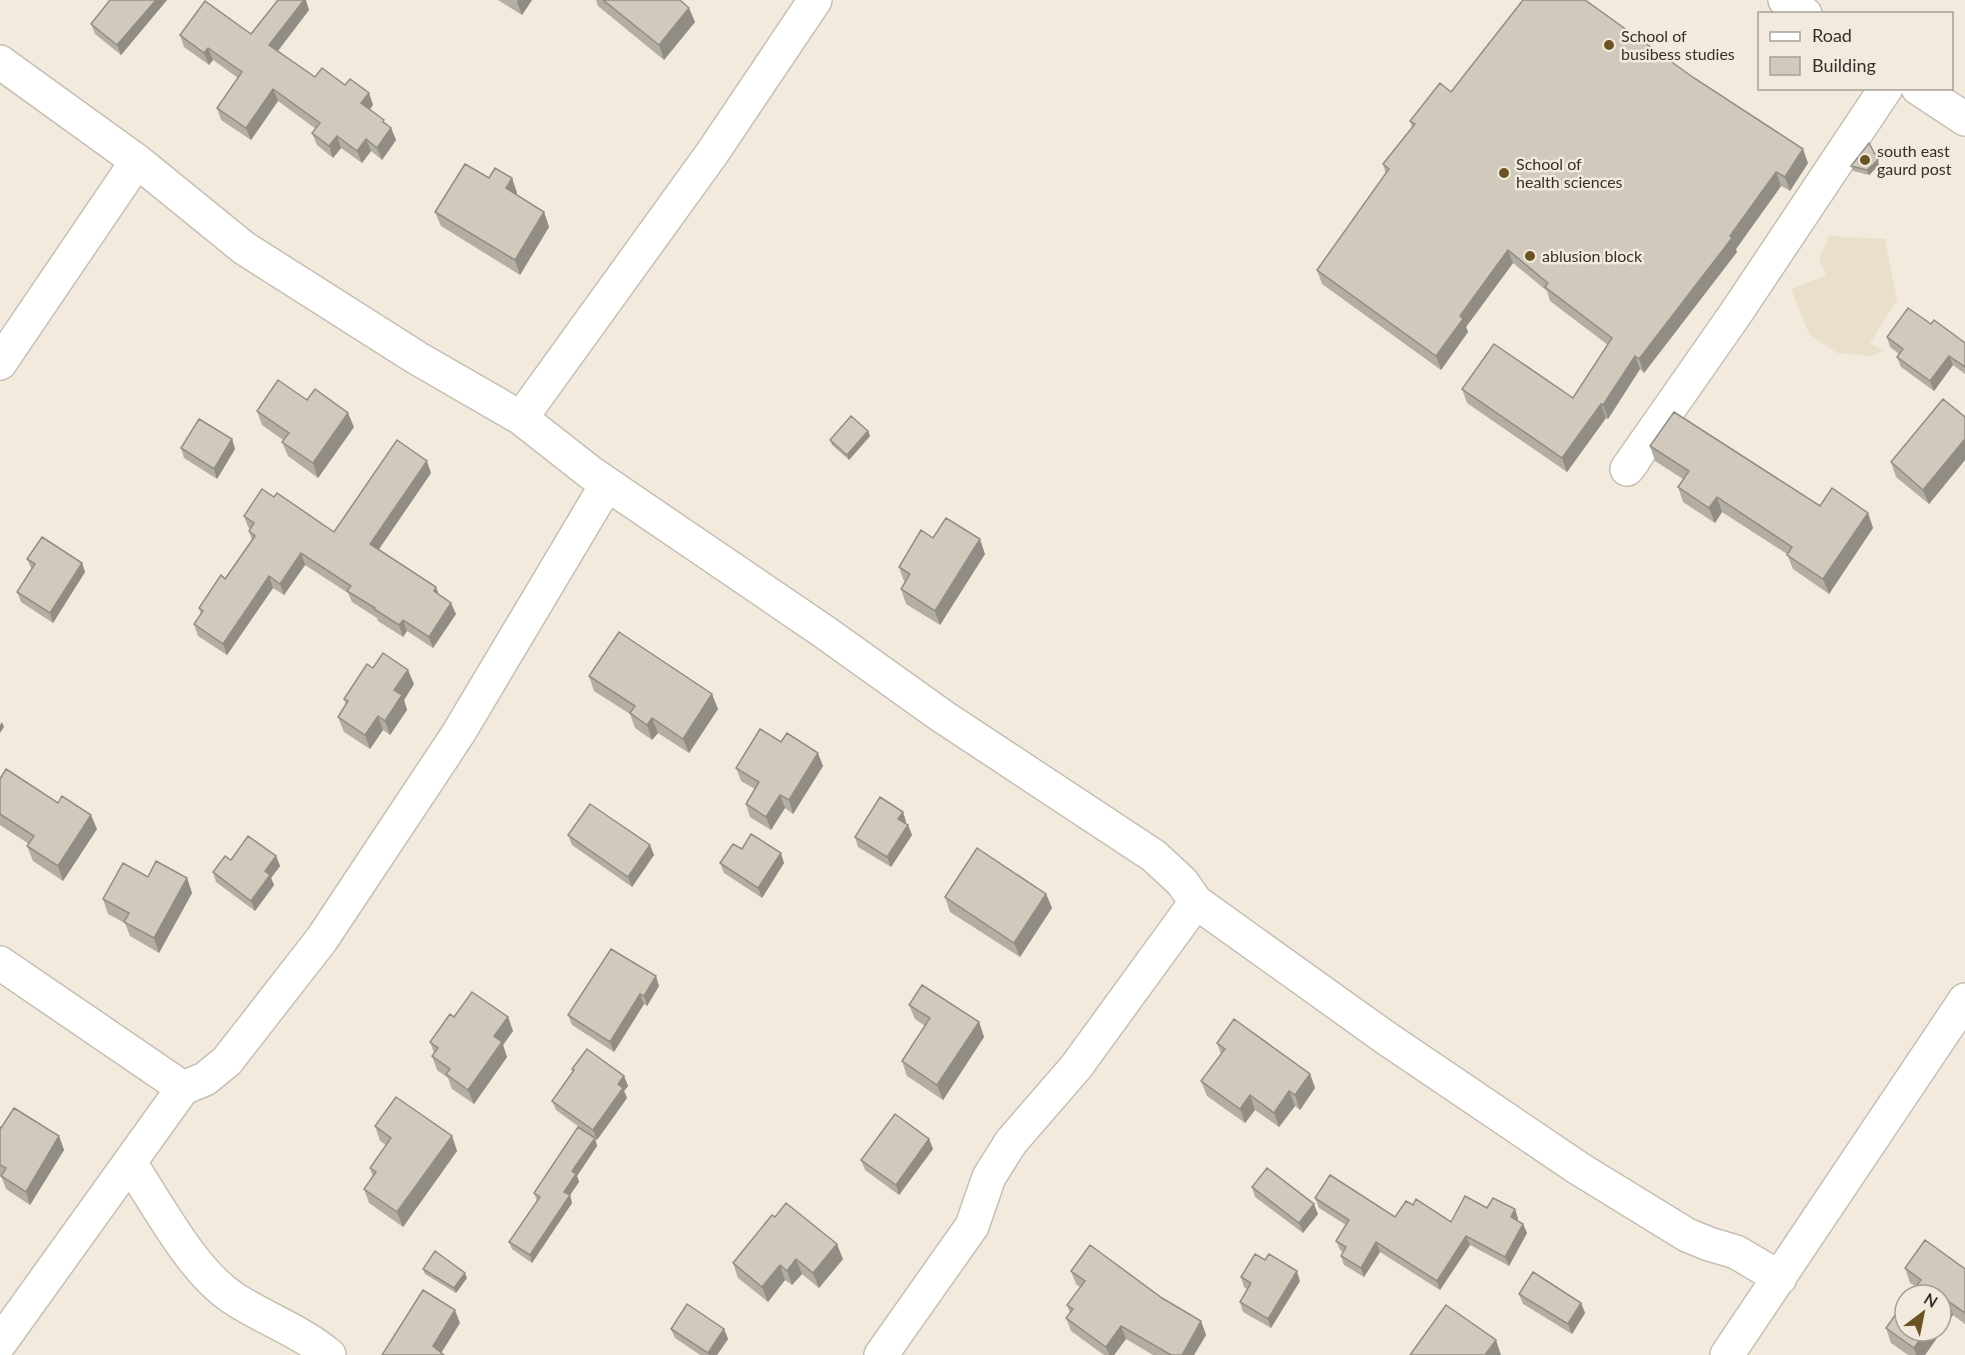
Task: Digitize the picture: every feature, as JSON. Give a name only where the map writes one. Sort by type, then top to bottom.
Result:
[{"type":"street","points":[[521,418],[713,152],[815,0]]},
{"type":"street","points":[[1785,0],[1802,12]]},
{"type":"street","points":[[0,62],[137,161],[244,248],[417,358],[521,418],[608,484],[823,631],[942,716],[1154,856],[1182,882],[1196,902],[1386,1038],[1578,1168],[1688,1235],[1736,1252],[1780,1278]]},
{"type":"street","points":[[1634,460],[1736,313],[1885,90]]},
{"type":"street","points":[[1921,90],[1965,119]]},
{"type":"street","points":[[0,363],[137,161]]},
{"type":"street","points":[[0,1343],[183,1088],[206,1079],[226,1061],[322,939],[458,734],[608,484]]},
{"type":"street","points":[[882,1355],[972,1226],[989,1177],[1011,1142],[1076,1066],[1196,902]]},
{"type":"street","points":[[0,963],[183,1088]]},
{"type":"street","points":[[1727,1355],[1965,1000]]},
{"type":"street","points":[[130,1163],[209,1279],[234,1298],[303,1335],[329,1355]]},
{"type":"shaded area","points":[[1829,236],[1885,239],[1897,300],[1870,343],[1883,351],[1871,356],[1837,353],[1809,334],[1791,289],[1826,275],[1819,259]]},
{"type":"building","points":[[110,0],[156,0],[117,45],[91,24]]},
{"type":"building","points":[[278,0],[304,0],[269,45],[315,77],[322,68],[345,85],[350,79],[369,93],[361,103],[391,128],[377,148],[366,139],[357,151],[337,136],[329,146],[312,133],[320,123],[273,89],[246,128],[217,108],[242,72],[208,48],[204,53],[180,35],[205,1],[251,34]]},
{"type":"building","points":[[603,0],[680,0],[689,8],[659,45]]},
{"type":"building","points":[[1523,0],[1585,0],[1694,78],[1803,149],[1785,177],[1776,172],[1730,236],[1732,238],[1639,359],[1635,356],[1603,405],[1601,404],[1562,458],[1462,389],[1494,344],[1573,398],[1612,338],[1545,287],[1548,283],[1508,250],[1460,316],[1463,319],[1436,356],[1317,270],[1389,169],[1383,164],[1415,124],[1410,121],[1440,83],[1451,92]]},
{"type":"building","name":"south east gaurd post","points":[[1869,143],[1878,160],[1867,170],[1851,166]]},
{"type":"building","points":[[465,164],[489,178],[495,168],[512,178],[506,188],[544,212],[515,260],[435,212]]},
{"type":"building","points":[[1908,308],[1931,324],[1934,320],[1965,343],[1965,367],[1949,356],[1930,381],[1897,357],[1903,349],[1887,337]]},
{"type":"building","points":[[278,380],[307,400],[315,389],[348,413],[313,463],[282,442],[289,433],[257,411]]},
{"type":"building","points":[[1943,399],[1965,417],[1965,439],[1923,490],[1891,462]]},
{"type":"building","points":[[1674,412],[1820,506],[1832,488],[1868,513],[1823,579],[1787,555],[1792,547],[1717,497],[1709,508],[1678,487],[1689,471],[1650,446]]},
{"type":"building","points":[[851,416],[868,431],[847,455],[830,440]]},
{"type":"building","points":[[199,419],[232,439],[214,469],[181,448]]},
{"type":"building","points":[[397,440],[427,461],[370,544],[436,587],[434,591],[451,603],[429,637],[403,620],[399,625],[374,609],[347,591],[351,586],[301,553],[280,584],[269,576],[223,644],[194,624],[203,611],[199,608],[221,575],[225,579],[255,536],[249,531],[254,523],[244,516],[262,489],[274,497],[277,493],[334,532]]},
{"type":"building","points":[[946,518],[980,539],[935,611],[901,589],[910,574],[899,567],[921,530],[933,538]]},
{"type":"building","points":[[42,537],[82,563],[50,613],[17,592],[35,564],[27,559]]},
{"type":"building","points":[[619,632],[712,694],[683,739],[652,718],[647,725],[630,713],[635,706],[589,676]]},
{"type":"building","points":[[383,653],[408,670],[394,690],[402,695],[385,721],[378,716],[365,735],[338,717],[348,701],[344,699],[367,664],[373,668]]},
{"type":"building","points":[[760,729],[781,742],[787,733],[818,753],[789,800],[780,795],[766,817],[746,804],[759,782],[736,768]]},
{"type":"building","points":[[6,769],[58,803],[62,796],[91,815],[58,866],[27,846],[34,836],[0,814],[0,779]]},
{"type":"building","points":[[880,797],[903,812],[898,819],[908,825],[887,857],[855,837]]},
{"type":"building","points":[[590,804],[650,845],[628,877],[568,835]]},
{"type":"building","points":[[751,834],[781,853],[758,888],[720,863],[733,844],[742,849]]},
{"type":"building","points":[[248,836],[276,856],[265,871],[270,875],[251,901],[213,872],[225,856],[231,860]]},
{"type":"building","points":[[977,848],[1046,894],[1014,943],[945,897]]},
{"type":"building","points":[[156,861],[187,878],[154,938],[124,922],[129,913],[103,899],[123,863],[148,877]]},
{"type":"building","points":[[611,949],[656,976],[644,996],[640,994],[610,1042],[568,1015]]},
{"type":"building","points":[[922,985],[979,1022],[937,1085],[902,1061],[930,1018],[909,1005]]},
{"type":"building","points":[[472,992],[508,1017],[494,1036],[502,1042],[468,1090],[446,1074],[450,1069],[432,1056],[438,1048],[430,1042],[450,1014],[454,1017]]},
{"type":"building","points":[[1234,1019],[1310,1074],[1295,1095],[1289,1091],[1274,1113],[1250,1095],[1240,1109],[1201,1081],[1225,1049],[1217,1043]]},
{"type":"building","points":[[587,1049],[624,1076],[618,1084],[623,1088],[593,1130],[552,1101]]},
{"type":"building","points":[[396,1097],[452,1136],[397,1212],[364,1189],[376,1172],[370,1168],[391,1138],[375,1126]]},
{"type":"building","points":[[14,1108],[59,1136],[26,1192],[1,1176],[6,1168],[0,1165],[0,1127]]},
{"type":"building","points":[[895,1114],[929,1139],[896,1185],[861,1160]]},
{"type":"building","points":[[578,1127],[595,1138],[572,1171],[576,1174],[564,1192],[570,1195],[530,1255],[509,1242],[540,1197],[534,1193]]},
{"type":"building","points":[[1267,1168],[1314,1204],[1299,1223],[1252,1187]]},
{"type":"building","points":[[1330,1175],[1395,1217],[1406,1201],[1413,1205],[1416,1199],[1451,1222],[1465,1196],[1487,1208],[1493,1198],[1515,1209],[1511,1217],[1523,1224],[1505,1257],[1466,1236],[1437,1281],[1376,1242],[1361,1268],[1341,1256],[1346,1247],[1336,1241],[1349,1220],[1315,1198]]},
{"type":"building","points":[[786,1203],[837,1244],[813,1273],[796,1259],[787,1271],[780,1265],[762,1287],[733,1263],[772,1215],[775,1217]]},
{"type":"building","points":[[1925,1240],[1965,1269],[1965,1313],[1953,1305],[1953,1283],[1919,1283],[1921,1280],[1905,1268]]},
{"type":"building","points":[[1090,1245],[1162,1298],[1201,1321],[1182,1355],[1171,1355],[1121,1326],[1106,1347],[1066,1318],[1073,1309],[1067,1305],[1085,1281],[1071,1271]]},
{"type":"building","points":[[435,1251],[465,1273],[454,1288],[423,1269]]},
{"type":"building","points":[[1255,1254],[1265,1260],[1269,1254],[1297,1271],[1268,1319],[1240,1302],[1251,1283],[1241,1277]]},
{"type":"building","points":[[1533,1272],[1581,1303],[1568,1324],[1519,1294]]},
{"type":"building","points":[[423,1290],[455,1310],[433,1346],[444,1355],[382,1355]]},
{"type":"building","points":[[687,1304],[724,1329],[708,1353],[671,1329]]},
{"type":"building","points":[[1446,1305],[1496,1340],[1485,1355],[1410,1355]]},
{"type":"building","points":[[1893,1318],[1893,1333],[1886,1328]]},
{"type":"building","points":[[1907,1343],[1918,1343],[1914,1348]]},
{"type":"place","name":"School of busibess studies","points":[[1609,45]]},
{"type":"place","name":"south east gaurd post","points":[[1865,160]]},
{"type":"place","name":"School of health sciences","points":[[1504,173]]},
{"type":"place","name":"ablusion block","points":[[1530,256]]}]
